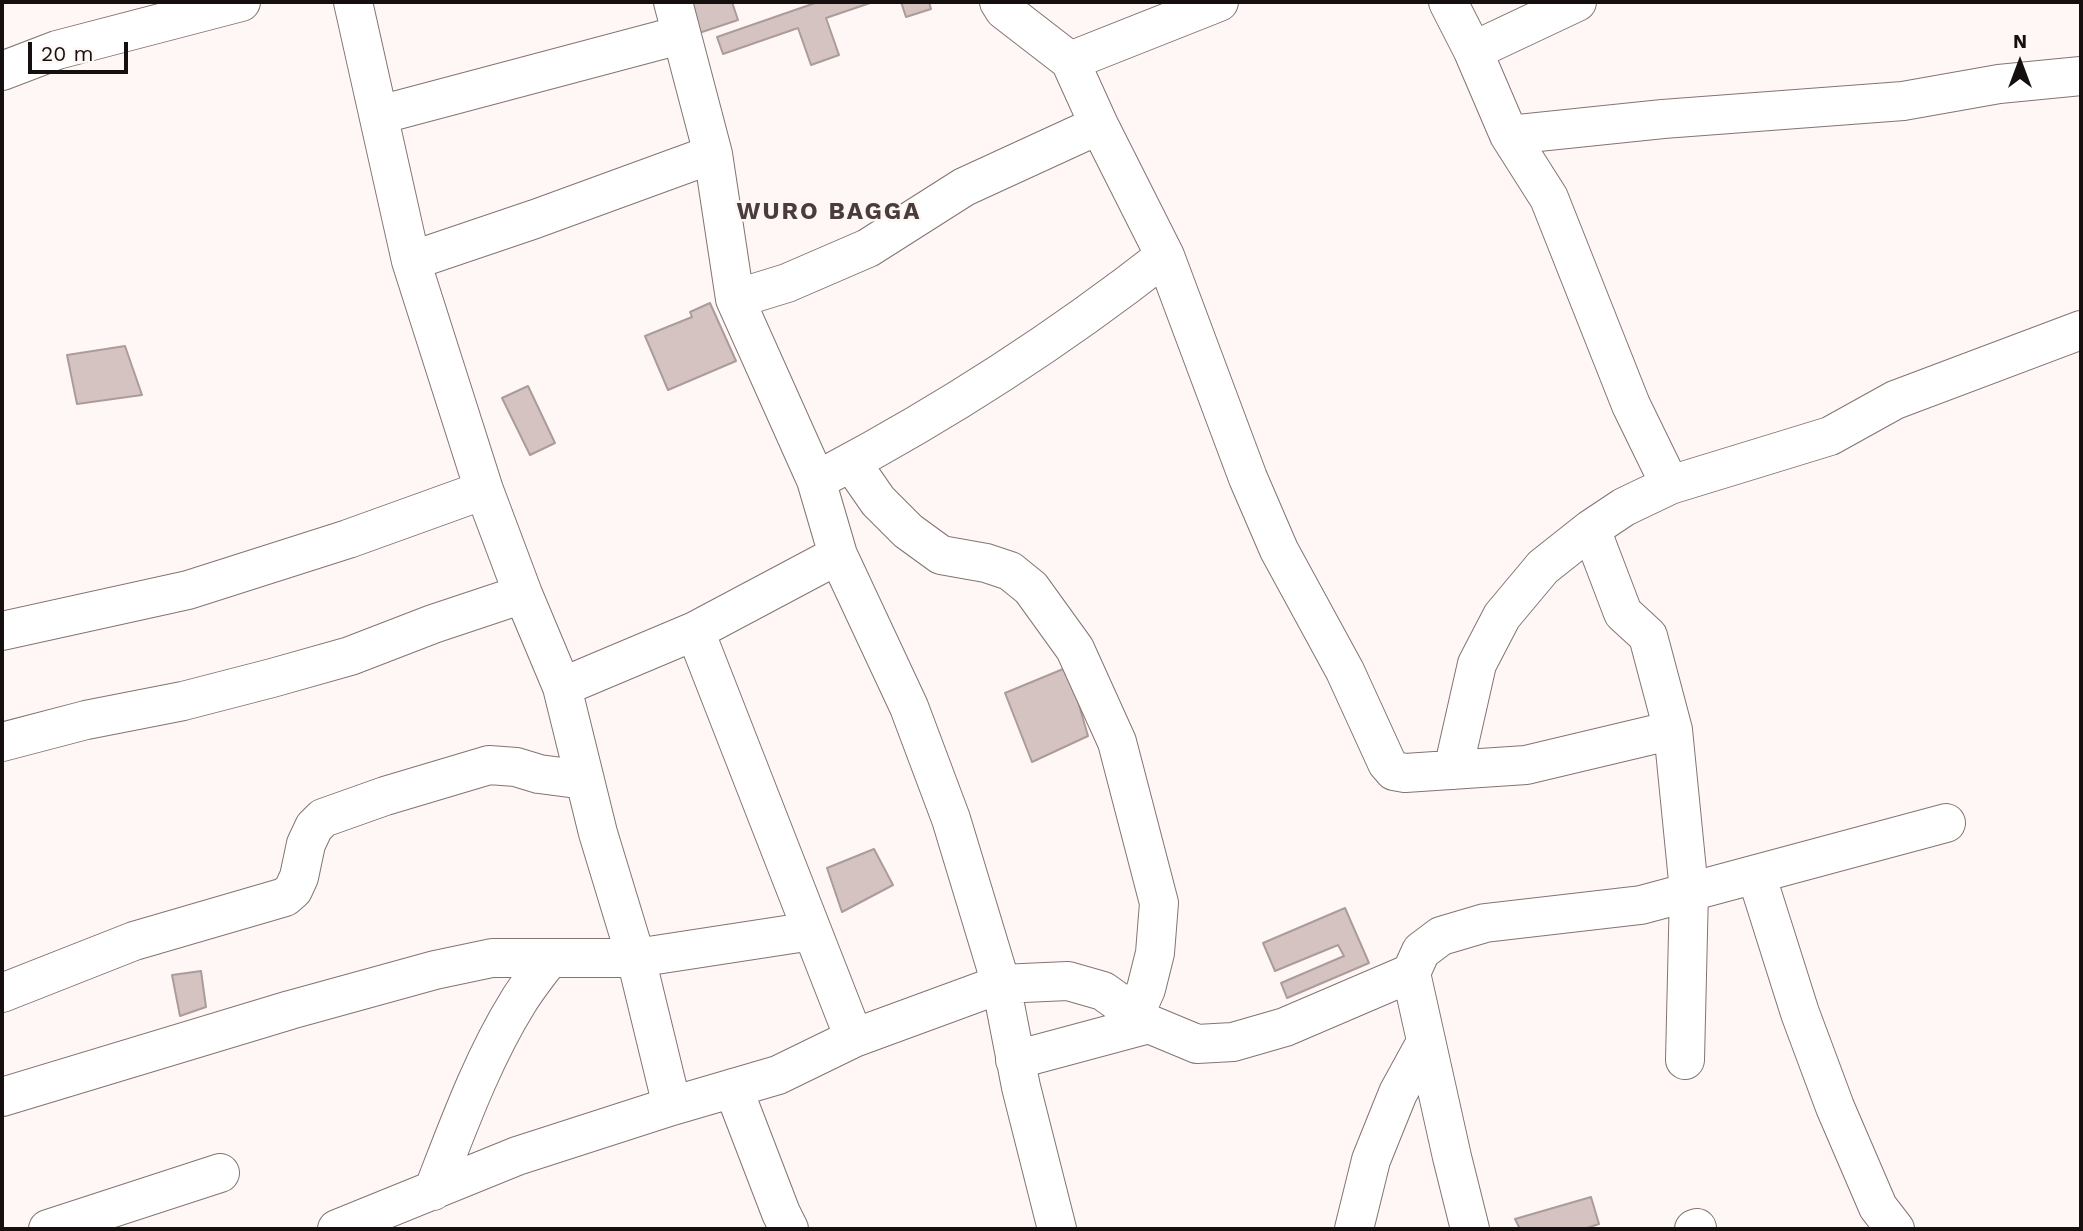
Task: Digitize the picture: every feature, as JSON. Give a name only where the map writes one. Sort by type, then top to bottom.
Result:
[{"type":"street","points":[[2,71],[57,50],[241,2]]},
{"type":"street","points":[[353,2],[411,261],[484,491],[562,687],[598,833],[636,958],[672,1106]]},
{"type":"street","points":[[999,2],[1004,10],[1070,61],[1165,256],[1248,478],[1279,550],[1345,671],[1387,763],[1394,771],[1405,773],[1526,765],[1673,730]]},
{"type":"street","points":[[1070,61],[1219,2]]},
{"type":"street","points":[[1448,2],[1473,51],[1509,135],[1549,198],[1632,405],[1670,485]]},
{"type":"street","points":[[1473,51],[1577,2]]},
{"type":"street","points":[[379,115],[676,18],[713,154],[735,299],[816,481],[838,555],[909,707],[951,819],[1001,985],[1015,1060],[1057,1229]]},
{"type":"street","points":[[1509,135],[1663,119],[1903,100],[1999,84],[2081,76]]},
{"type":"street","points":[[735,299],[787,283],[868,248],[964,187],[1099,125]]},
{"type":"street","points":[[411,261],[536,219],[713,154]]},
{"type":"street","points":[[816,481],[1003,372],[1111,298],[1165,256]]},
{"type":"street","points":[[1453,770],[1477,664],[1502,616],[1543,567],[1591,529],[1624,506],[1670,485],[1830,436],[1895,400],[2081,330]]},
{"type":"street","points":[[851,462],[878,501],[908,531],[941,555],[986,563],[1010,571],[1031,589],[1075,649],[1117,742],[1159,902],[1155,953],[1142,1019]]},
{"type":"street","points":[[2,631],[188,590],[348,539],[484,491]]},
{"type":"street","points":[[1591,529],[1623,613],[1648,636],[1673,730],[1689,891],[1685,1060]]},
{"type":"street","points":[[562,687],[695,631],[838,555]]},
{"type":"street","points":[[2,742],[86,720],[183,701],[349,656],[523,594]]},
{"type":"street","points":[[695,631],[854,1038]]},
{"type":"street","points":[[2,993],[134,941],[285,897],[293,890],[299,877],[306,844],[314,827],[323,818],[385,796],[489,765],[516,767],[539,774],[584,780]]},
{"type":"street","points":[[1470,1229],[1451,1157],[1411,973],[1421,951],[1441,936],[1485,923],[1641,905],[1946,823]]},
{"type":"street","points":[[1756,874],[1800,1013],[1835,1107],[1878,1207],[1895,1229]]},
{"type":"street","points":[[2,1097],[290,1010],[435,970],[492,958],[636,958],[813,931]]},
{"type":"street","points":[[433,1191],[491,1054],[518,1002],[550,958]]},
{"type":"street","points":[[337,1229],[517,1156],[778,1075],[854,1038],[1001,985],[1068,981],[1102,991],[1142,1019],[1197,1044],[1233,1042],[1285,1027],[1411,973]]},
{"type":"street","points":[[1015,1060],[1142,1019]]},
{"type":"street","points":[[1354,1229],[1371,1160],[1398,1093],[1426,1042]]},
{"type":"street","points":[[733,1088],[789,1229]]},
{"type":"street","points":[[48,1229],[220,1173]]},
{"type":"building","points":[[688,2],[732,2],[738,20],[699,33]]},
{"type":"building","points":[[818,2],[873,2],[826,18],[839,55],[811,65],[798,28],[723,54],[717,37]]},
{"type":"building","points":[[901,2],[929,2],[931,9],[906,17]]},
{"type":"building","points":[[710,303],[736,361],[668,390],[645,336],[692,317],[690,312]]},
{"type":"building","points":[[125,346],[142,395],[77,404],[67,355]]},
{"type":"building","points":[[528,386],[555,443],[530,455],[502,398]]},
{"type":"building","points":[[1068,667],[1088,736],[1032,762],[1005,693]]},
{"type":"building","points":[[874,849],[893,885],[842,912],[827,868]]},
{"type":"building","points":[[1345,908],[1369,963],[1287,998],[1281,983],[1344,956],[1338,945],[1275,971],[1263,943]]},
{"type":"building","points":[[201,971],[206,1007],[180,1016],[172,975]]},
{"type":"building","points":[[1591,1197],[1599,1224],[1584,1229],[1520,1229],[1515,1219]]},
{"type":"district","name":"WURO BAGGA","points":[[829,212]]}]
